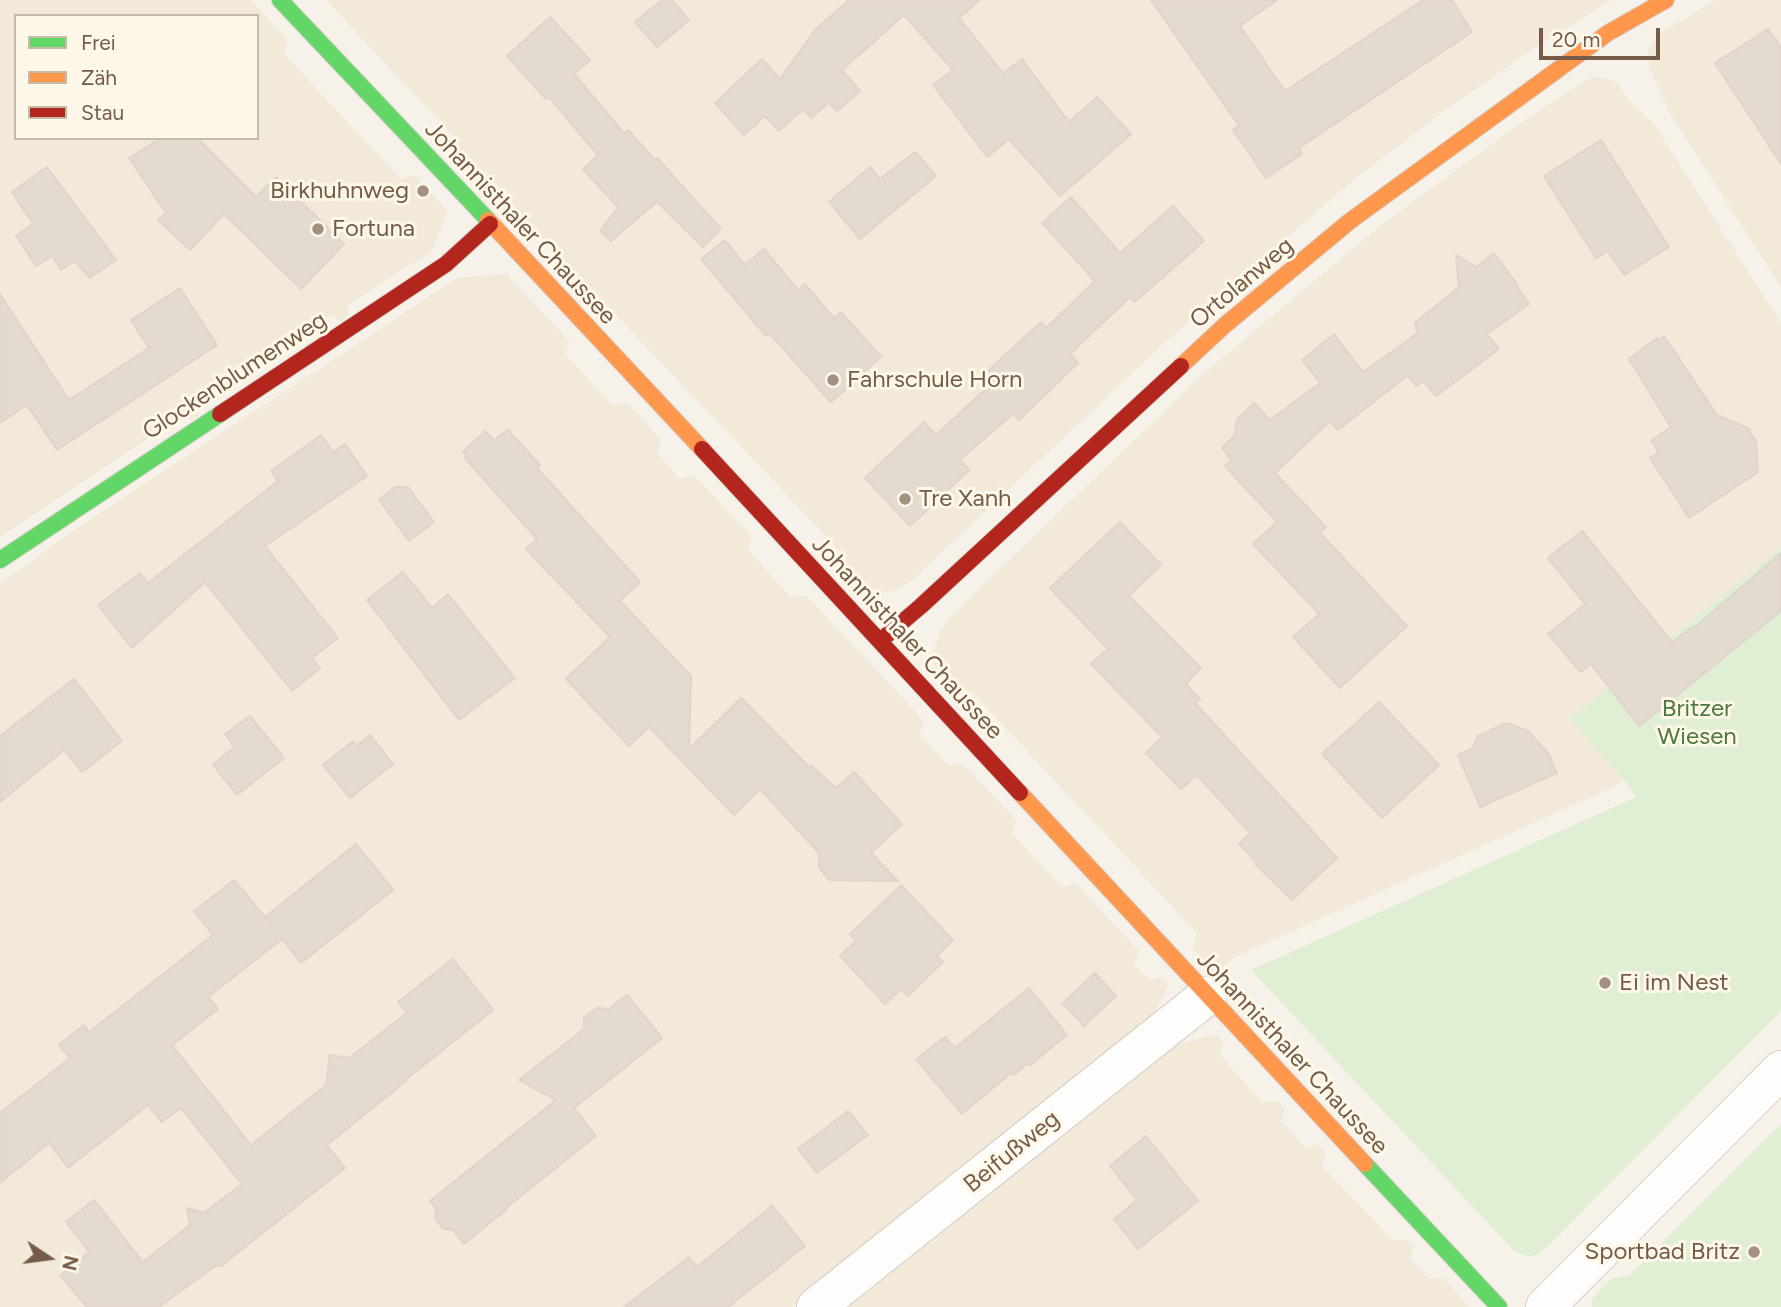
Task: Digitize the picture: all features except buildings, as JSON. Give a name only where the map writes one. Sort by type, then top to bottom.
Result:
[{"type":"street","name":"Johannisthaler Chaussee","points":[[280,0],[1499,1307]]},
{"type":"street","name":"Ortolanweg","points":[[880,641],[1225,326],[1350,221],[1608,33],[1666,0]]},
{"type":"street","name":"Glockenblumenweg","points":[[0,560],[446,264],[490,224]]},
{"type":"street","name":"Beifußweg","points":[[816,1307],[1207,996]]},
{"type":"street","points":[[1545,1307],[1781,1070]]},
{"type":"shaded area","points":[[0,0],[251,0],[287,39],[284,54],[401,179],[415,175],[448,212],[432,251],[347,306],[348,315],[341,322],[331,316],[197,406],[199,415],[192,420],[182,416],[0,537]]},
{"type":"shaded area","points":[[326,0],[1612,0],[1545,41],[1447,109],[1356,178],[1171,337],[911,581],[888,592],[862,587],[835,564],[840,551],[580,277],[566,279],[555,267],[558,254],[517,210],[506,212],[452,154],[457,140]]},
{"type":"shaded area","points":[[1716,0],[1781,0],[1781,287],[1669,112],[1649,66],[1648,49],[1658,34]]},
{"type":"shaded area","points":[[1597,77],[1617,83],[1630,101],[1654,124],[1781,323],[1781,548],[1569,719],[1624,780],[1618,785],[1237,956],[1216,973],[1193,948],[1197,933],[971,691],[957,693],[941,678],[933,652],[941,629],[948,619],[1202,375],[1385,222],[1535,113],[1585,80]]},
{"type":"shaded area","points":[[506,274],[570,342],[565,354],[613,405],[628,403],[661,440],[657,452],[680,479],[694,475],[752,536],[748,550],[792,598],[806,595],[924,721],[919,734],[949,766],[963,764],[1017,821],[1012,833],[1062,887],[1076,884],[1139,951],[1134,964],[1149,980],[1163,977],[1169,984],[1150,1022],[792,1307],[0,1307],[0,584],[64,537],[457,278]]},
{"type":"shaded area","points":[[1216,1034],[1224,1043],[1220,1055],[1262,1102],[1277,1101],[1285,1109],[1281,1121],[1305,1148],[1318,1144],[1326,1153],[1322,1166],[1394,1241],[1407,1239],[1414,1247],[1410,1259],[1429,1279],[1443,1278],[1470,1307],[845,1307],[1174,1046]]},
{"type":"green space","name":"Britzer Wiesen","points":[[1781,548],[1781,1011],[1540,1254],[1529,1256],[1515,1252],[1251,970],[1636,797],[1569,719]]},
{"type":"green space","points":[[1781,1124],[1781,1307],[1592,1307],[1592,1299],[1611,1279],[1630,1275]]},
{"type":"traffic: fast","points":[[280,0],[488,220]]},
{"type":"traffic: fast","points":[[0,560],[220,414]]},
{"type":"traffic: fast","points":[[1365,1164],[1499,1307]]},
{"type":"traffic: slow","points":[[1181,366],[1225,325],[1350,221],[1608,33],[1666,0]]},
{"type":"traffic: slow","points":[[488,220],[702,449]]},
{"type":"traffic: slow","points":[[1020,793],[1365,1164]]},
{"type":"traffic: jam","points":[[220,414],[446,264],[490,224]]},
{"type":"traffic: jam","points":[[880,641],[1181,366]]},
{"type":"traffic: jam","points":[[702,449],[1020,793]]},
{"type":"place","name":"Birkhuhnweg","points":[[423,191]]},
{"type":"place","name":"Fortuna","points":[[318,229]]},
{"type":"place","name":"Fahrschule Horn","points":[[833,380]]},
{"type":"place","name":"Tre Xanh","points":[[905,499]]},
{"type":"place","name":"Ei im Nest","points":[[1605,983]]},
{"type":"place","name":"Sportbad Britz","points":[[1754,1252]]}]
